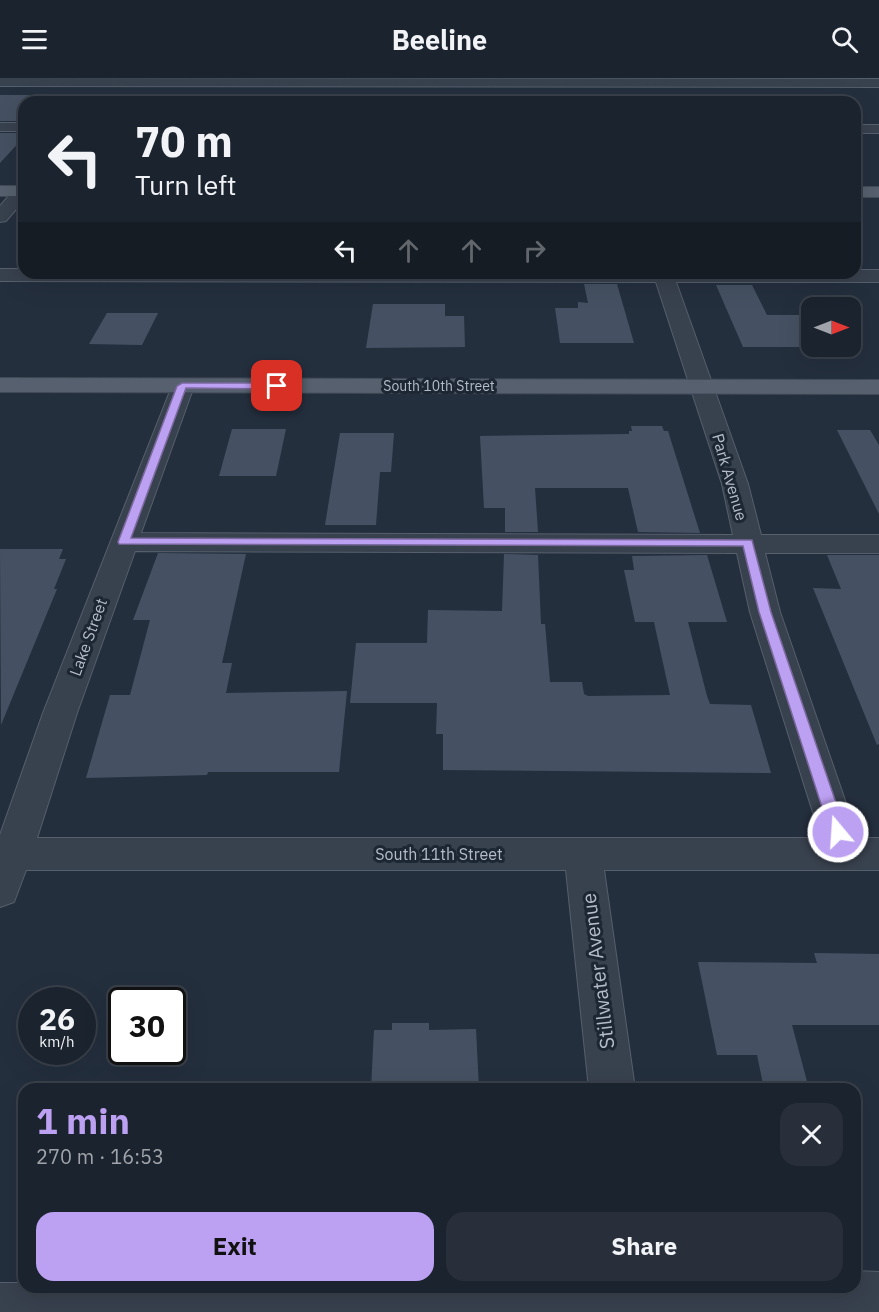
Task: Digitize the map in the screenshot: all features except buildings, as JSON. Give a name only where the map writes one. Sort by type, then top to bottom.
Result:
[{"type":"main road","points":[[0,191],[18,190]]},
{"type":"main road","points":[[861,192],[879,192]]},
{"type":"main road","name":"South 10th Street","points":[[0,385],[879,387]]},
{"type":"street","points":[[0,82],[597,90],[879,83]]},
{"type":"street","points":[[100,96],[111,82]]},
{"type":"street","points":[[0,127],[18,127]]},
{"type":"street","points":[[861,129],[879,129]]},
{"type":"street","points":[[0,218],[18,196]]},
{"type":"street","points":[[0,275],[18,275]]},
{"type":"street","points":[[861,276],[879,276]]},
{"type":"street","name":"Park Avenue","points":[[666,279],[735,484],[765,612],[862,854]]},
{"type":"street","name":"Lake Street","points":[[0,890],[6,854],[182,386]]},
{"type":"street","points":[[123,542],[879,544]]},
{"type":"street","name":"South 11th Street","points":[[6,854],[862,854]]},
{"type":"street","name":"Stillwater Avenue","points":[[584,854],[611,1083]]},
{"type":"street","points":[[0,1309],[601,1307],[671,1293]]},
{"type":"street","points":[[748,1293],[879,1298]]},
{"type":"route","points":[[277,386],[182,386],[123,542],[748,543],[765,612],[838,832]]}]
